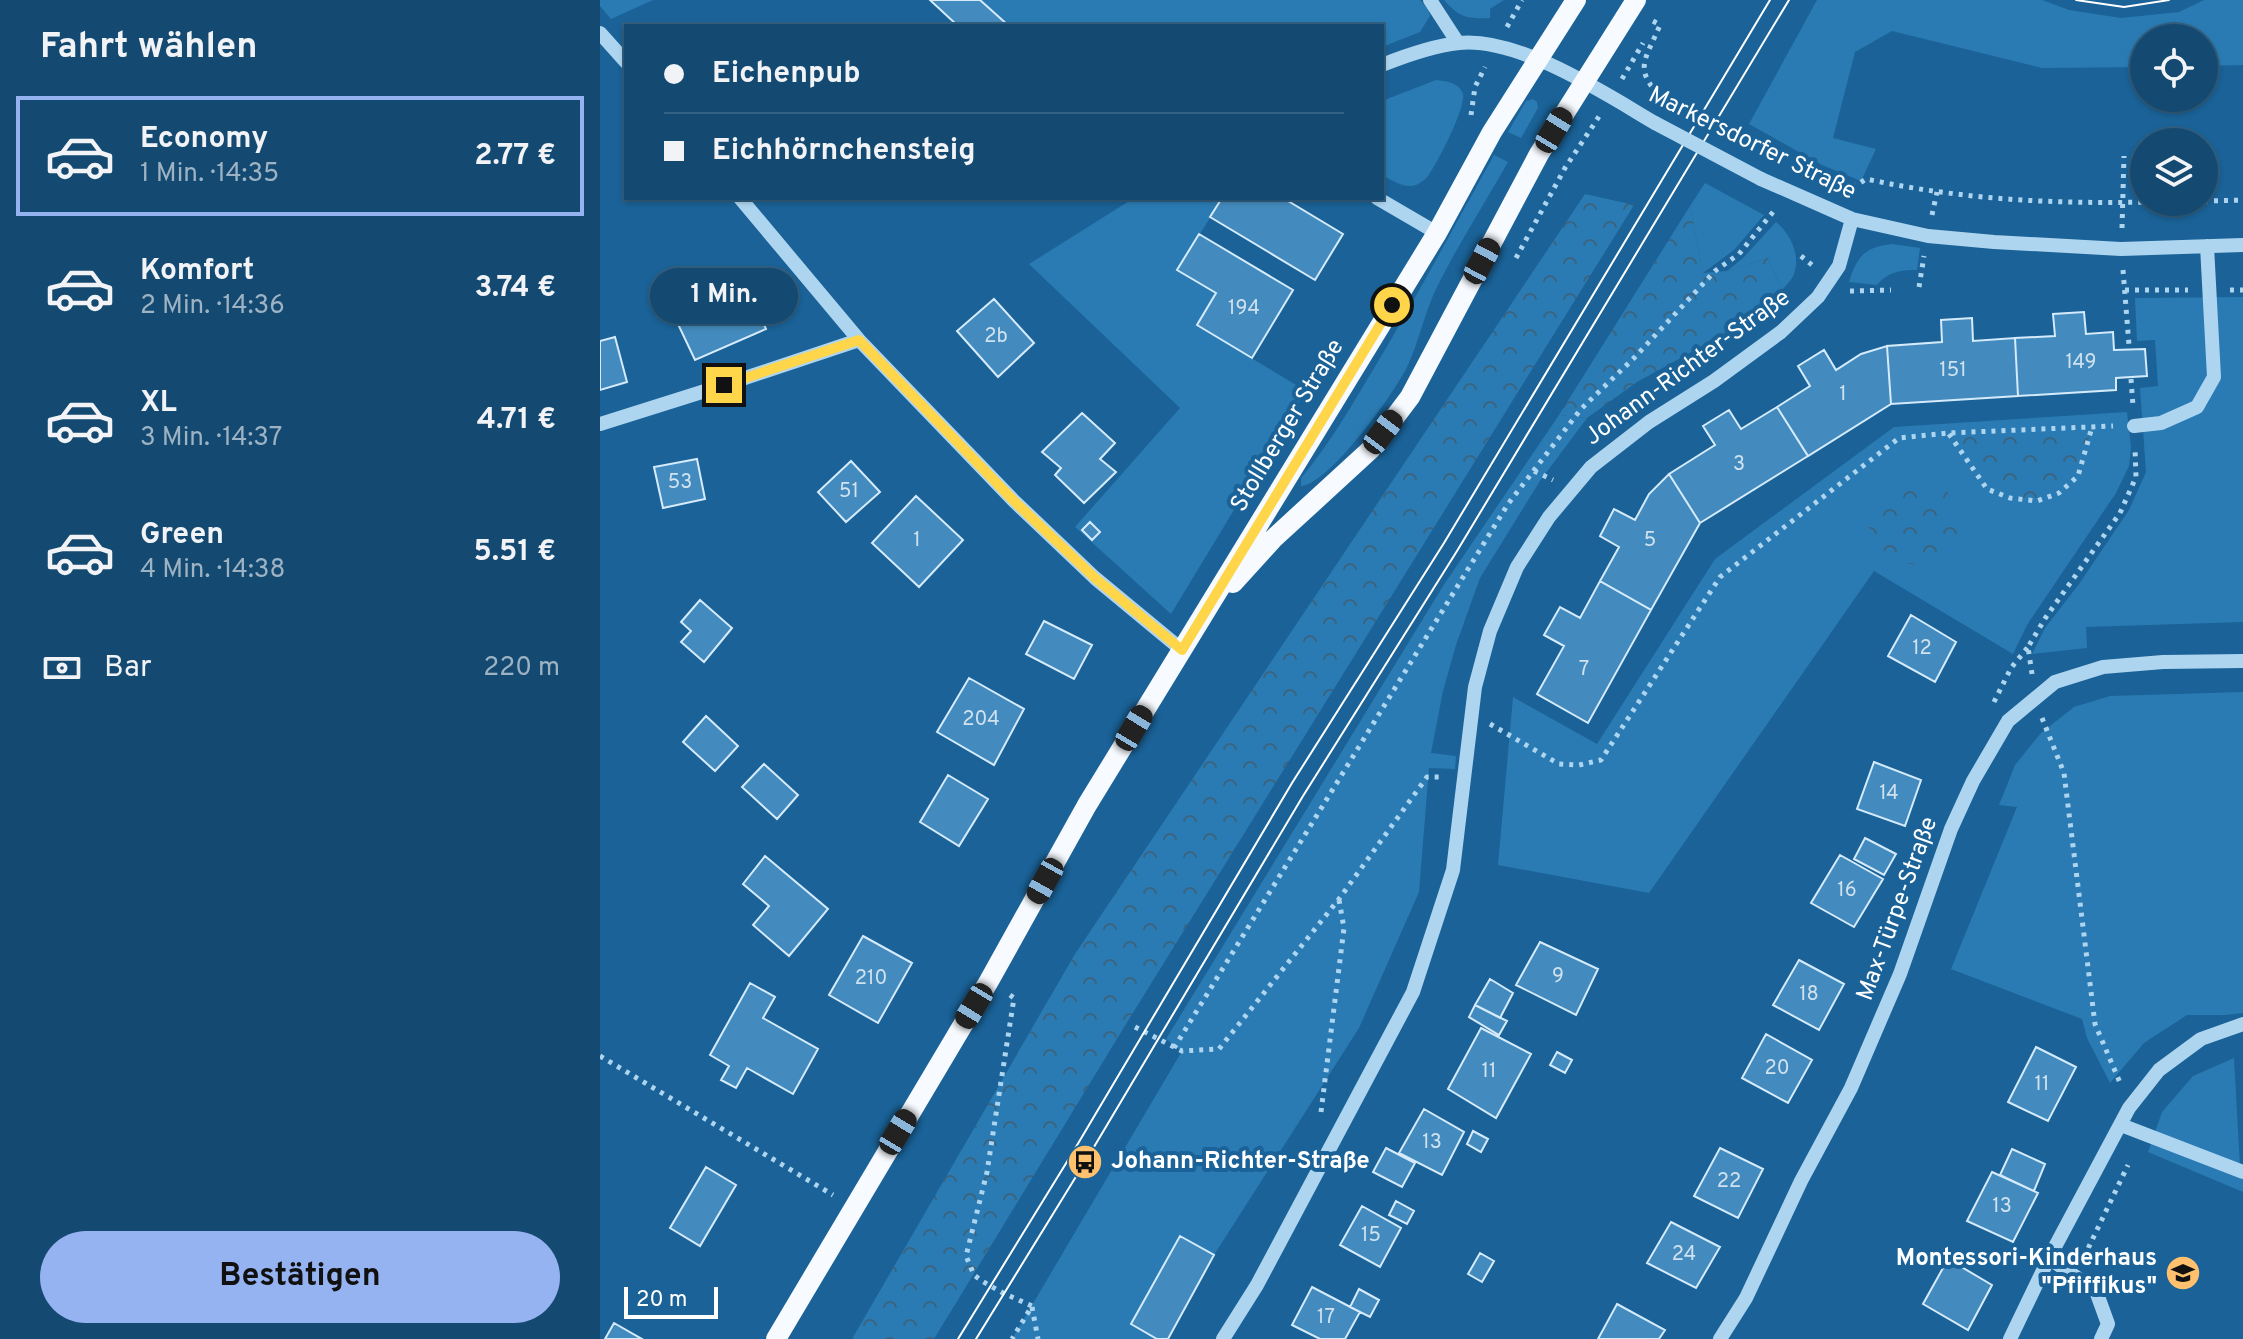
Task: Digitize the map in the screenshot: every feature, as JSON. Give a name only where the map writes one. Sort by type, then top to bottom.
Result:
[{"type":"main road","name":"Stollberger Straße","points":[[776,1339],[989,981],[1087,805],[1437,233],[1492,132],[1576,0]]},
{"type":"main road","name":"Stollberger Straße","points":[[1187,641],[1227,589],[1273,539],[1370,450],[1410,397],[1539,154],[1636,0]]},
{"type":"street","points":[[1430,0],[1458,43]]},
{"type":"street","points":[[600,33],[624,60]]},
{"type":"street","name":"Markersdorfer Straße","points":[[1384,64],[1414,52],[1458,43],[1497,46],[1538,60],[1583,82],[1761,179],[1852,219],[1928,236],[2121,249],[2243,245]]},
{"type":"street","points":[[742,200],[859,340],[1013,500],[1095,578],[1187,641]]},
{"type":"street","points":[[1380,200],[1437,233]]},
{"type":"street","name":"Johann-Richter-Straße","points":[[1223,1339],[1257,1285],[1413,992],[1453,870],[1475,687],[1490,631],[1517,567],[1549,517],[1591,467],[1649,422],[1714,381],[1781,332],[1818,297],[1839,266],[1852,219]]},
{"type":"street","points":[[2134,426],[2161,423],[2197,407],[2214,377],[2207,246]]},
{"type":"street","points":[[600,424],[859,340]]},
{"type":"street","name":"Max-Türpe-Straße","points":[[1720,1339],[1746,1298],[1801,1181],[1851,1088],[1900,974],[1951,829],[2008,721],[2055,682],[2103,667],[2163,662],[2243,661]]},
{"type":"street","points":[[2010,1339],[2049,1258],[2129,1108],[2159,1070],[2201,1039],[2243,1024]]},
{"type":"street","points":[[2121,1125],[2243,1172]]},
{"type":"street","points":[[2049,1258],[2096,1291],[2108,1324],[2101,1339]]},
{"type":"path","points":[[1655,22],[1660,25],[1642,66],[1655,91],[1673,108]]},
{"type":"path","points":[[1835,187],[1843,189],[1866,179],[1933,192],[2004,200],[2077,204],[2130,203]]},
{"type":"path","points":[[2218,201],[2243,200]]},
{"type":"path","points":[[1174,1048],[1508,504],[1581,409],[1635,357],[1715,271],[1739,254],[1773,212]]},
{"type":"path","points":[[1472,713],[1559,764],[1579,765],[1601,760],[1720,577],[1899,438],[1948,433],[2134,426]]},
{"type":"path","points":[[1948,433],[1987,489],[2010,498],[2037,501],[2059,493],[2078,476],[2092,427]]},
{"type":"path","points":[[2129,1108],[2095,1024],[2064,773],[2035,699],[2028,647],[2120,513],[2136,477]]},
{"type":"path","points":[[1135,1027],[1182,1051],[1219,1049],[1339,899],[1427,777],[1465,776]]},
{"type":"path","points":[[1338,1132],[1321,1117],[1344,928],[1339,899]]},
{"type":"path","points":[[989,981],[1014,998],[987,1172],[966,1256],[974,1275],[1032,1306]]},
{"type":"path","points":[[600,1056],[853,1207]]},
{"type":"path","points":[[1012,1339],[1032,1306]]},
{"type":"path","points":[[1032,1306],[1038,1339]]},
{"type":"green space","points":[[600,0],[653,0],[611,19],[600,6]]},
{"type":"green space","points":[[980,0],[1420,0],[1430,16],[1420,32],[1384,46],[1384,24],[1007,24]]},
{"type":"green space","points":[[1444,0],[1504,0],[1490,9],[1490,18],[1482,18],[1460,14]]},
{"type":"green space","points":[[1817,0],[2042,0],[2069,10],[2121,18],[2179,12],[2204,0],[2243,0],[2243,65],[2218,66],[2218,24],[2130,24],[2130,67],[2042,68],[1892,31],[1855,52],[1833,138],[1876,149],[1861,181],[1822,165],[1749,124]]},
{"type":"green space","points":[[1436,80],[1452,83],[1463,94],[1456,123],[1444,148],[1428,176],[1414,185],[1400,184],[1384,176],[1384,100]]},
{"type":"green space","points":[[1533,99],[1538,108],[1521,138],[1508,132],[1526,101]]},
{"type":"green space","points":[[1494,155],[1508,162],[1438,285],[1401,378],[1344,454],[1313,482],[1301,486],[1301,478],[1376,365]]},
{"type":"green space","points":[[1705,183],[1764,215],[1734,250],[1703,273],[1690,206]]},
{"type":"green space","points":[[1585,194],[1634,205],[934,1339],[852,1339],[1075,954]]},
{"type":"green space","points":[[1131,200],[1221,200],[1178,270],[1216,293],[1197,325],[1306,391],[1171,614],[1075,527],[1180,408],[1029,264]]},
{"type":"green space","points":[[1690,206],[1703,273],[1727,271],[1768,258],[1782,290],[1737,327],[1637,382],[1587,418],[1559,415]]},
{"type":"green space","points":[[1776,222],[1790,238],[1796,259],[1793,276],[1782,290],[1768,258],[1727,271],[1743,258]]},
{"type":"green space","points":[[1892,244],[1920,248],[1917,270],[1895,273],[1877,285],[1849,282],[1863,254]]},
{"type":"green space","points":[[2243,297],[2243,622],[2086,627],[2087,648],[2032,654],[2045,628],[2129,510],[2146,472],[2140,388],[2158,386],[2155,340],[2137,341],[2135,298]]},
{"type":"green space","points":[[2127,412],[2131,447],[2129,466],[2116,493],[2027,625],[2013,654],[1874,571],[1649,893],[1498,865],[1513,697],[1597,744],[1715,559],[1894,427]]},
{"type":"green space","points":[[1559,415],[1587,418],[1540,481],[1480,578],[1443,691],[1431,753],[1456,756],[1455,769],[1429,768],[1419,892],[1359,1028],[1214,1255],[1179,1237],[1131,1324],[1157,1339],[1012,1339],[1182,1051],[1166,1039],[1443,586]]},
{"type":"green space","points":[[2092,427],[2078,476],[2059,493],[2037,501],[2010,498],[1987,489],[1948,433]]},
{"type":"green space","points":[[1915,481],[1943,484],[1957,508],[1957,539],[1944,558],[1929,566],[1891,562],[1867,524],[1883,498]]},
{"type":"green space","points":[[2243,692],[2243,1013],[2187,1015],[2144,1043],[2110,1083],[2087,1038],[2082,1019],[1951,969],[2017,807],[1999,805],[2015,765],[2041,733],[2074,707],[2110,696]]},
{"type":"green space","points":[[2234,1058],[2243,1192],[2148,1152],[2162,1112],[2193,1076]]},
{"type":"building","points":[[930,0],[980,0],[1007,24],[956,24]]},
{"type":"building","points":[[1221,200],[1286,200],[1343,234],[1315,280],[1210,217]]},
{"type":"building","points":[[1199,234],[1293,290],[1252,358],[1197,325],[1216,293],[1177,270]]},
{"type":"building","points":[[709,282],[720,308],[751,295],[766,329],[695,360],[677,322],[690,316],[681,294]]},
{"type":"building","points":[[994,299],[1034,343],[998,377],[957,331]]},
{"type":"building","points":[[2084,312],[2086,334],[2113,332],[2114,350],[2145,349],[2147,376],[2116,378],[2116,390],[2018,396],[2015,338],[2055,336],[2053,314]]},
{"type":"building","points":[[1972,318],[1973,341],[2015,338],[2018,396],[1891,404],[1887,346],[1942,342],[1941,320]]},
{"type":"building","points":[[615,337],[627,382],[600,390],[600,341]]},
{"type":"building","points":[[1887,346],[1891,404],[1808,456],[1777,407],[1810,386],[1798,366],[1824,350],[1836,370],[1861,354]]},
{"type":"building","points":[[1777,407],[1808,456],[1700,523],[1669,474],[1715,445],[1703,426],[1729,410],[1741,429]]},
{"type":"building","points":[[1082,413],[1115,443],[1100,459],[1116,472],[1084,503],[1055,475],[1061,468],[1042,452]]},
{"type":"building","points":[[697,459],[705,499],[663,508],[654,467]]},
{"type":"building","points":[[851,461],[880,492],[846,522],[818,492]]},
{"type":"building","points":[[1669,474],[1700,523],[1651,610],[1600,581],[1619,547],[1600,536],[1614,509],[1635,520],[1649,494]]},
{"type":"building","points":[[916,496],[963,540],[919,587],[872,543]]},
{"type":"building","points":[[1090,522],[1100,532],[1092,540],[1082,530]]},
{"type":"building","points":[[1600,581],[1651,610],[1588,723],[1537,694],[1564,646],[1544,635],[1560,607],[1580,618]]},
{"type":"building","points":[[700,600],[732,628],[704,662],[681,642],[691,631],[681,622]]},
{"type":"building","points":[[1911,615],[1956,642],[1935,682],[1888,656]]},
{"type":"building","points":[[1044,621],[1092,645],[1074,679],[1026,654]]},
{"type":"building","points":[[969,678],[1024,709],[994,765],[937,732]]},
{"type":"building","points":[[706,716],[738,746],[715,771],[683,742]]},
{"type":"building","points":[[1874,762],[1921,780],[1905,826],[1857,809]]},
{"type":"building","points":[[764,764],[798,795],[777,819],[742,787]]},
{"type":"building","points":[[948,775],[988,799],[959,846],[920,822]]},
{"type":"building","points":[[1865,838],[1896,854],[1884,875],[1854,859]]},
{"type":"building","points":[[1840,855],[1883,879],[1854,927],[1811,903]]},
{"type":"building","points":[[765,856],[828,909],[789,956],[753,925],[769,906],[743,884]]},
{"type":"building","points":[[863,936],[912,963],[878,1023],[829,995]]},
{"type":"building","points":[[1540,942],[1598,969],[1576,1015],[1516,985]]},
{"type":"building","points":[[1799,960],[1844,984],[1819,1030],[1773,1005]]},
{"type":"building","points":[[1490,979],[1513,993],[1500,1018],[1475,1005]]},
{"type":"building","points":[[750,983],[775,997],[763,1018],[818,1049],[793,1094],[747,1068],[736,1088],[721,1080],[729,1066],[710,1055]]},
{"type":"building","points":[[1475,1005],[1507,1021],[1499,1035],[1469,1017]]},
{"type":"building","points":[[1481,1028],[1531,1054],[1496,1118],[1448,1089]]},
{"type":"building","points":[[1766,1034],[1812,1060],[1788,1103],[1742,1078]]},
{"type":"building","points":[[2036,1047],[2076,1067],[2048,1121],[2008,1102]]},
{"type":"building","points":[[1557,1052],[1572,1060],[1565,1073],[1550,1065]]},
{"type":"building","points":[[1424,1109],[1464,1132],[1442,1175],[1399,1153]]},
{"type":"building","points":[[1473,1131],[1488,1139],[1481,1152],[1467,1144]]},
{"type":"building","points":[[1386,1148],[1415,1163],[1402,1187],[1373,1172]]},
{"type":"building","points":[[1720,1148],[1763,1169],[1738,1218],[1694,1196]]},
{"type":"building","points":[[2012,1149],[2045,1164],[2034,1191],[2000,1175]]},
{"type":"building","points":[[706,1167],[736,1185],[700,1246],[670,1228]]},
{"type":"building","points":[[1992,1172],[2038,1193],[2013,1242],[1967,1221]]},
{"type":"building","points":[[1396,1201],[1414,1211],[1407,1224],[1389,1215]]},
{"type":"building","points":[[1362,1206],[1401,1228],[1380,1267],[1340,1245]]},
{"type":"building","points":[[1671,1222],[1720,1247],[1696,1288],[1647,1263]]},
{"type":"building","points":[[1180,1236],[1214,1255],[1168,1339],[1157,1339],[1131,1324]]},
{"type":"building","points":[[1480,1253],[1494,1261],[1482,1282],[1468,1274]]},
{"type":"building","points":[[1948,1259],[1992,1285],[1968,1330],[1923,1304]]},
{"type":"building","points":[[1312,1287],[1360,1312],[1345,1339],[1320,1339],[1292,1325]]},
{"type":"building","points":[[1359,1289],[1379,1300],[1370,1317],[1350,1307]]},
{"type":"building","points":[[1617,1304],[1665,1330],[1659,1339],[1598,1339]]},
{"type":"building","points":[[614,1323],[642,1339],[605,1339]]},
{"type":"tram line","points":[[958,1339],[1292,783],[1444,543],[1770,0]]},
{"type":"tram line","points":[[976,1339],[1789,0]]},
{"type":"tram line","points":[[2076,0],[2124,7],[2169,0]]},
{"type":"place","name":"Johann-Richter-Straße","points":[[1085,1162]]},
{"type":"place","name":"Montessori-Kinderhaus \"Pfiffikus\"","points":[[2183,1273]]},
{"type":"route","points":[[724,385],[859,340],[1013,500],[1095,578],[1182,650],[1392,305]]}]
